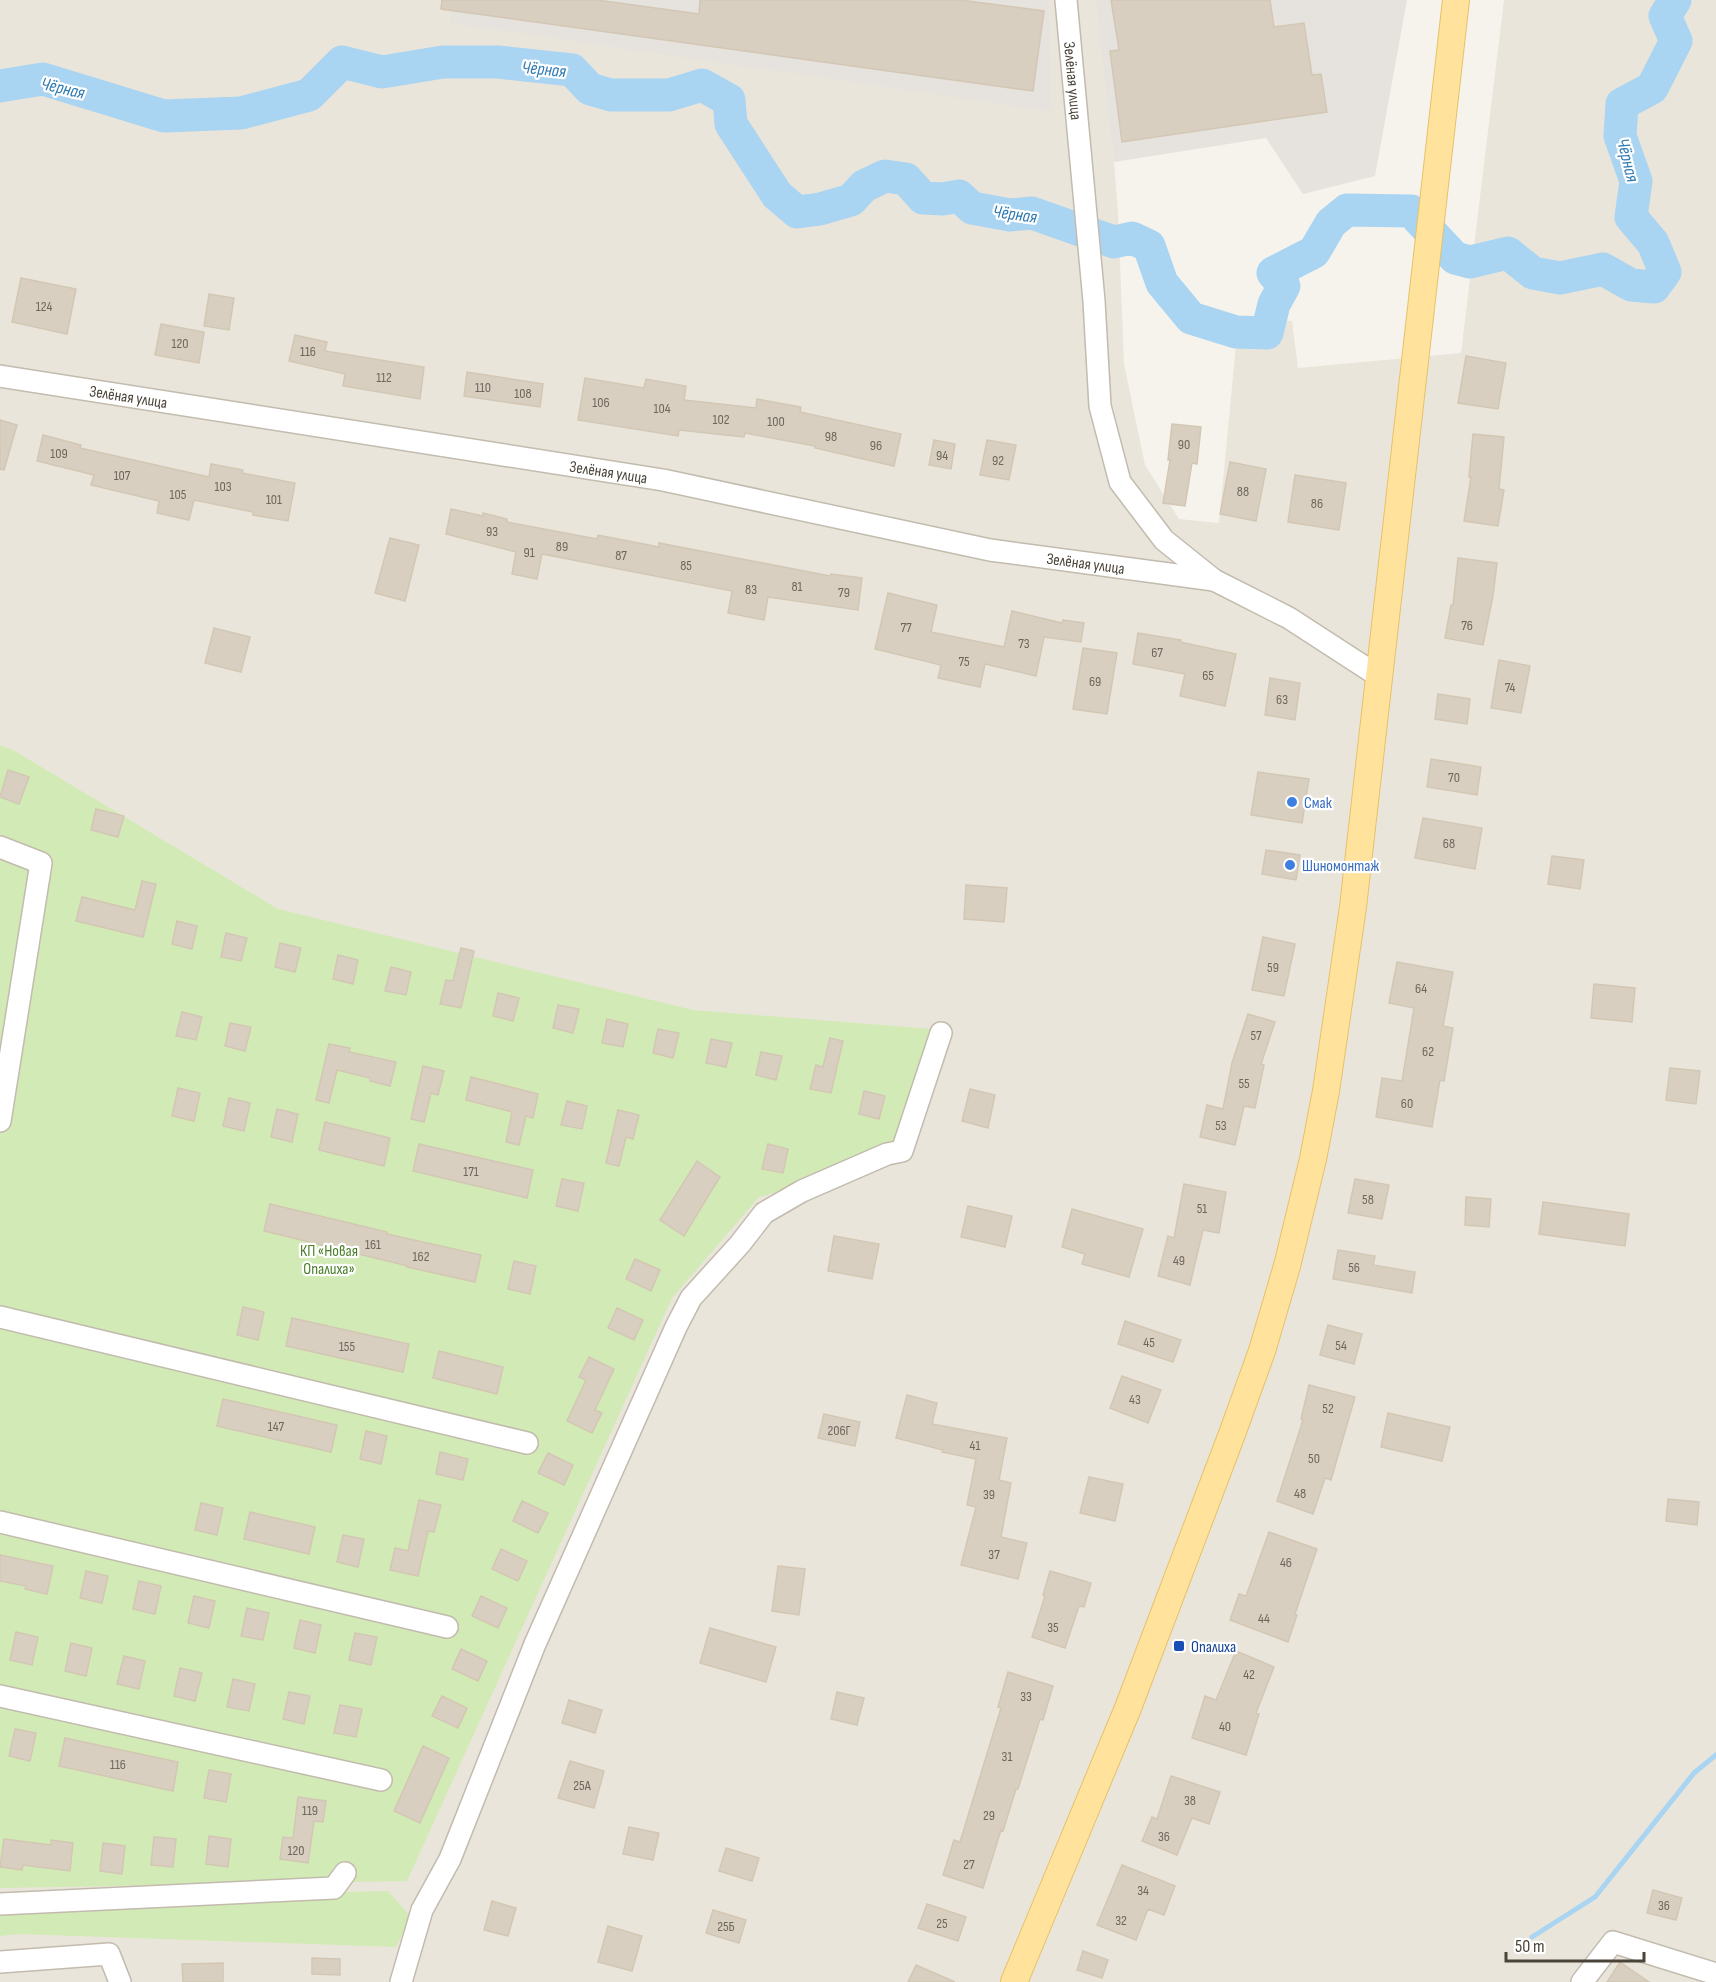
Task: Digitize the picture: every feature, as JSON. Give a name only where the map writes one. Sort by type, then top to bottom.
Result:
[{"type":"main road","points":[[1014,1982],[1143,1667],[1262,1351],[1287,1266],[1313,1159],[1326,1091],[1353,907],[1456,0]]},
{"type":"street","name":"Зелёная улица","points":[[1066,0],[1094,301],[1100,406],[1120,482],[1164,540],[1214,580]]},
{"type":"street","name":"Зелёная улица","points":[[0,376],[663,480],[990,550],[1214,580]]},
{"type":"street","points":[[1214,580],[1289,618],[1380,677]]},
{"type":"street","points":[[0,847],[41,863],[0,1121]]},
{"type":"street","points":[[401,1982],[422,1910],[450,1859],[535,1644],[691,1298],[740,1244],[764,1213],[802,1191],[887,1154],[902,1151],[941,1033]]},
{"type":"street","points":[[0,1317],[527,1443]]},
{"type":"street","points":[[0,1522],[447,1628]]},
{"type":"street","points":[[0,1696],[381,1780]]},
{"type":"street","points":[[0,1904],[334,1888],[345,1873]]},
{"type":"street","points":[[1582,1982],[1612,1942],[1716,1974]]},
{"type":"street","points":[[0,1962],[109,1954],[120,1982]]},
{"type":"shaded area","points":[[0,0],[1100,0],[1118,211],[1124,364],[1145,465],[1179,519],[1219,523],[1238,324],[1292,321],[1298,368],[1461,353],[1504,0],[1716,0],[1716,1982],[0,1982]]},
{"type":"shaded area","points":[[454,0],[1049,0],[1051,111],[450,23]]},
{"type":"shaded area","points":[[1096,0],[1407,0],[1375,176],[1303,194],[1266,138],[1114,162]]},
{"type":"green space","name":"КП «Новая Опалиха»","points":[[0,745],[13,750],[278,909],[693,1010],[945,1030],[905,1155],[759,1197],[672,1298],[407,1881],[0,1888]]},
{"type":"green space","points":[[388,1891],[411,1917],[396,1947],[19,1934],[0,1936],[0,1900]]},
{"type":"building","points":[[442,0],[597,0],[699,14],[700,0],[960,0],[1044,11],[1033,91],[441,9]]},
{"type":"building","points":[[1111,0],[1270,0],[1274,27],[1304,23],[1312,75],[1321,74],[1327,112],[1122,142],[1110,51],[1119,50]]},
{"type":"building","points":[[21,278],[76,289],[67,334],[12,322]]},
{"type":"building","points":[[209,294],[234,298],[229,330],[204,326]]},
{"type":"building","points":[[161,324],[204,332],[199,363],[155,355]]},
{"type":"building","points":[[295,335],[327,342],[325,351],[424,367],[420,399],[343,386],[345,374],[289,361]]},
{"type":"building","points":[[1466,356],[1506,363],[1498,409],[1458,403]]},
{"type":"building","points":[[467,372],[543,384],[540,407],[464,396]]},
{"type":"building","points":[[585,378],[644,388],[646,379],[686,386],[684,400],[756,408],[757,399],[801,407],[800,412],[901,434],[894,466],[815,448],[815,446],[745,433],[744,437],[679,430],[678,436],[578,420]]},
{"type":"building","points":[[0,420],[17,425],[4,470],[0,469]]},
{"type":"building","points":[[1172,424],[1201,427],[1197,464],[1192,463],[1185,506],[1163,503],[1170,460],[1168,460]]},
{"type":"building","points":[[1473,434],[1504,437],[1499,489],[1504,490],[1498,526],[1464,521],[1471,477],[1469,477]]},
{"type":"building","points":[[43,435],[81,445],[80,448],[209,477],[211,464],[243,470],[242,473],[295,483],[288,521],[194,500],[189,520],[157,513],[159,501],[91,485],[94,475],[37,461]]},
{"type":"building","points":[[934,440],[955,444],[951,469],[929,465]]},
{"type":"building","points":[[987,440],[1016,445],[1009,480],[980,475]]},
{"type":"building","points":[[1230,462],[1266,469],[1256,521],[1220,514]]},
{"type":"building","points":[[1295,475],[1346,483],[1339,530],[1288,522]]},
{"type":"building","points":[[451,509],[483,516],[483,513],[507,519],[507,522],[597,539],[598,535],[659,547],[659,543],[830,576],[831,574],[862,578],[858,610],[768,597],[764,620],[728,613],[732,591],[542,554],[537,579],[512,574],[516,552],[446,534]]},
{"type":"building","points":[[390,538],[419,545],[405,601],[375,593]]},
{"type":"building","points":[[1458,558],[1497,563],[1483,645],[1445,638],[1451,605],[1453,605]]},
{"type":"building","points":[[888,593],[937,605],[931,632],[1004,647],[1012,611],[1062,623],[1063,620],[1084,623],[1081,642],[1044,637],[1036,676],[985,664],[980,687],[938,678],[941,665],[875,649]]},
{"type":"building","points":[[214,628],[250,637],[241,672],[205,663]]},
{"type":"building","points":[[1138,633],[1181,640],[1180,642],[1236,654],[1225,706],[1180,696],[1185,674],[1133,664]]},
{"type":"building","points":[[1083,648],[1117,653],[1107,714],[1073,709]]},
{"type":"building","points":[[1499,660],[1530,666],[1521,713],[1491,708]]},
{"type":"building","points":[[1270,678],[1300,683],[1295,720],[1265,715]]},
{"type":"building","points":[[1438,694],[1470,699],[1467,724],[1435,719]]},
{"type":"building","points":[[1431,759],[1481,767],[1477,795],[1427,787]]},
{"type":"building","points":[[8,770],[29,777],[19,804],[0,797]]},
{"type":"building","points":[[1258,772],[1309,779],[1302,823],[1251,815]]},
{"type":"building","points":[[96,809],[124,816],[118,837],[91,830]]},
{"type":"building","points":[[1423,818],[1482,828],[1475,869],[1415,858]]},
{"type":"building","points":[[1266,850],[1300,855],[1296,880],[1262,874]]},
{"type":"building","points":[[1552,856],[1584,860],[1580,889],[1548,884]]},
{"type":"building","points":[[142,881],[156,884],[143,937],[76,921],[82,897],[135,910]]},
{"type":"building","points":[[966,885],[1007,888],[1004,922],[964,919]]},
{"type":"building","points":[[177,921],[197,926],[192,949],[172,944]]},
{"type":"building","points":[[226,933],[247,938],[241,961],[221,957]]},
{"type":"building","points":[[1263,937],[1295,944],[1284,996],[1252,990]]},
{"type":"building","points":[[280,943],[301,948],[295,972],[275,967]]},
{"type":"building","points":[[461,948],[474,951],[461,1008],[440,1004],[446,980],[453,981]]},
{"type":"building","points":[[338,955],[358,960],[353,984],[333,979]]},
{"type":"building","points":[[1397,962],[1453,972],[1443,1026],[1453,1028],[1444,1081],[1440,1080],[1432,1127],[1376,1117],[1382,1078],[1402,1081],[1414,1008],[1389,1003]]},
{"type":"building","points":[[391,967],[411,972],[406,995],[385,991]]},
{"type":"building","points":[[1594,984],[1635,988],[1632,1022],[1591,1018]]},
{"type":"building","points":[[498,993],[519,998],[513,1021],[493,1016]]},
{"type":"building","points":[[558,1005],[579,1009],[573,1033],[553,1028]]},
{"type":"building","points":[[182,1012],[202,1017],[196,1040],[176,1036]]},
{"type":"building","points":[[1248,1014],[1275,1022],[1261,1064],[1264,1065],[1255,1108],[1244,1106],[1235,1145],[1200,1137],[1207,1105],[1223,1109],[1232,1063]]},
{"type":"building","points":[[607,1019],[628,1024],[623,1047],[602,1043]]},
{"type":"building","points":[[230,1023],[251,1027],[245,1051],[225,1046]]},
{"type":"building","points":[[658,1029],[679,1033],[673,1058],[653,1053]]},
{"type":"building","points":[[830,1038],[843,1041],[831,1093],[810,1089],[816,1065],[823,1067]]},
{"type":"building","points":[[711,1039],[732,1043],[726,1067],[706,1063]]},
{"type":"building","points":[[329,1044],[350,1048],[349,1052],[396,1062],[390,1086],[370,1081],[370,1078],[337,1070],[329,1103],[316,1100]]},
{"type":"building","points":[[761,1052],[782,1056],[776,1080],[756,1075]]},
{"type":"building","points":[[423,1066],[444,1071],[438,1095],[431,1093],[424,1122],[411,1119]]},
{"type":"building","points":[[1670,1068],[1700,1071],[1696,1104],[1666,1100]]},
{"type":"building","points":[[471,1077],[538,1094],[533,1118],[526,1116],[519,1145],[506,1142],[512,1112],[466,1100]]},
{"type":"building","points":[[178,1088],[200,1093],[194,1121],[172,1116]]},
{"type":"building","points":[[970,1089],[995,1095],[988,1128],[962,1121]]},
{"type":"building","points":[[864,1091],[885,1096],[879,1119],[859,1114]]},
{"type":"building","points":[[229,1098],[250,1103],[244,1131],[223,1126]]},
{"type":"building","points":[[567,1101],[587,1106],[582,1129],[561,1125]]},
{"type":"building","points":[[277,1109],[298,1114],[292,1142],[271,1137]]},
{"type":"building","points":[[618,1110],[639,1115],[633,1139],[626,1137],[619,1166],[606,1163]]},
{"type":"building","points":[[325,1122],[390,1138],[384,1166],[319,1150]]},
{"type":"building","points":[[419,1144],[533,1170],[527,1198],[413,1171]]},
{"type":"building","points":[[768,1144],[788,1149],[783,1173],[762,1169]]},
{"type":"building","points":[[697,1161],[720,1177],[684,1236],[660,1220]]},
{"type":"building","points":[[562,1179],[584,1183],[578,1211],[556,1206]]},
{"type":"building","points":[[1355,1179],[1389,1185],[1382,1219],[1348,1213]]},
{"type":"building","points":[[1184,1184],[1226,1192],[1219,1233],[1203,1230],[1190,1285],[1158,1276],[1168,1236],[1174,1238]]},
{"type":"building","points":[[1466,1197],[1491,1199],[1489,1227],[1465,1225]]},
{"type":"building","points":[[1543,1202],[1629,1214],[1625,1246],[1539,1234]]},
{"type":"building","points":[[270,1204],[481,1255],[475,1282],[264,1231]]},
{"type":"building","points":[[968,1206],[1012,1216],[1005,1247],[961,1237]]},
{"type":"building","points":[[1072,1209],[1143,1229],[1129,1277],[1082,1264],[1085,1254],[1062,1247]]},
{"type":"building","points":[[834,1236],[879,1244],[872,1279],[828,1271]]},
{"type":"building","points":[[1338,1250],[1375,1256],[1373,1265],[1415,1272],[1412,1293],[1333,1279]]},
{"type":"building","points":[[635,1259],[660,1270],[651,1291],[626,1279]]},
{"type":"building","points":[[514,1261],[536,1266],[530,1294],[508,1289]]},
{"type":"building","points":[[243,1307],[264,1312],[258,1340],[237,1335]]},
{"type":"building","points":[[617,1308],[643,1320],[634,1340],[608,1328]]},
{"type":"building","points":[[292,1318],[409,1344],[403,1372],[286,1346]]},
{"type":"building","points":[[1125,1321],[1181,1340],[1173,1362],[1118,1344]]},
{"type":"building","points":[[1328,1325],[1362,1334],[1354,1364],[1320,1355]]},
{"type":"building","points":[[439,1351],[503,1367],[497,1394],[433,1378]]},
{"type":"building","points":[[589,1357],[614,1369],[595,1410],[602,1413],[592,1433],[567,1421],[586,1380],[579,1377]]},
{"type":"building","points":[[1122,1376],[1161,1390],[1148,1423],[1110,1408]]},
{"type":"building","points":[[1309,1385],[1355,1397],[1331,1480],[1325,1478],[1313,1514],[1277,1501],[1303,1420],[1301,1419]]},
{"type":"building","points":[[907,1395],[937,1403],[932,1424],[1007,1438],[999,1480],[1011,1483],[1001,1537],[1027,1543],[1018,1579],[961,1565],[976,1507],[967,1505],[976,1459],[942,1452],[943,1450],[896,1438]]},
{"type":"building","points":[[223,1399],[337,1425],[331,1452],[217,1426]]},
{"type":"building","points":[[1388,1413],[1450,1427],[1442,1461],[1381,1447]]},
{"type":"building","points":[[824,1414],[860,1422],[855,1446],[818,1438]]},
{"type":"building","points":[[366,1431],[387,1436],[381,1464],[360,1459]]},
{"type":"building","points":[[440,1452],[468,1459],[463,1480],[436,1474]]},
{"type":"building","points":[[548,1453],[573,1465],[564,1485],[538,1473]]},
{"type":"building","points":[[1089,1477],[1123,1484],[1115,1521],[1080,1513]]},
{"type":"building","points":[[1668,1499],[1699,1502],[1697,1525],[1666,1521]]},
{"type":"building","points":[[419,1500],[441,1505],[434,1532],[428,1531],[418,1576],[390,1570],[395,1548],[408,1551]]},
{"type":"building","points":[[522,1501],[548,1513],[538,1533],[513,1521]]},
{"type":"building","points":[[201,1503],[223,1508],[217,1535],[195,1530]]},
{"type":"building","points":[[250,1512],[315,1527],[309,1554],[244,1539]]},
{"type":"building","points":[[1269,1532],[1317,1549],[1288,1642],[1230,1620],[1239,1594],[1246,1596]]},
{"type":"building","points":[[343,1535],[364,1539],[358,1567],[337,1562]]},
{"type":"building","points":[[501,1549],[527,1561],[518,1581],[492,1569]]},
{"type":"building","points":[[0,1555],[53,1566],[47,1594],[25,1589],[26,1586],[0,1581]]},
{"type":"building","points":[[778,1566],[805,1569],[799,1615],[772,1611]]},
{"type":"building","points":[[86,1571],[108,1576],[102,1603],[80,1598]]},
{"type":"building","points":[[1050,1571],[1091,1583],[1084,1607],[1079,1606],[1065,1648],[1032,1637]]},
{"type":"building","points":[[139,1581],[161,1586],[155,1614],[133,1609]]},
{"type":"building","points":[[194,1596],[215,1601],[209,1628],[188,1623]]},
{"type":"building","points":[[481,1596],[507,1608],[498,1628],[472,1616]]},
{"type":"building","points":[[247,1608],[269,1613],[263,1640],[241,1636]]},
{"type":"building","points":[[300,1620],[321,1625],[315,1653],[294,1648]]},
{"type":"building","points":[[710,1628],[776,1647],[766,1682],[700,1663]]},
{"type":"building","points":[[16,1632],[38,1637],[32,1665],[10,1660]]},
{"type":"building","points":[[355,1633],[377,1637],[371,1665],[349,1660]]},
{"type":"building","points":[[71,1643],[92,1648],[86,1676],[65,1671]]},
{"type":"building","points":[[461,1649],[487,1661],[478,1681],[452,1669]]},
{"type":"building","points":[[1236,1651],[1274,1667],[1256,1713],[1259,1714],[1246,1755],[1192,1738],[1205,1696],[1216,1700]]},
{"type":"building","points":[[124,1656],[145,1661],[139,1689],[117,1684]]},
{"type":"building","points":[[180,1668],[202,1673],[195,1701],[174,1696]]},
{"type":"building","points":[[1008,1672],[1053,1686],[1003,1831],[1001,1830],[983,1888],[943,1875],[954,1840],[960,1842],[1001,1708],[998,1707]]},
{"type":"building","points":[[233,1679],[255,1684],[249,1711],[227,1707]]},
{"type":"building","points":[[289,1692],[310,1696],[304,1724],[283,1719]]},
{"type":"building","points":[[837,1692],[864,1698],[857,1725],[831,1719]]},
{"type":"building","points":[[442,1696],[467,1708],[458,1728],[432,1716]]},
{"type":"building","points":[[569,1700],[602,1710],[595,1733],[562,1723]]},
{"type":"building","points":[[340,1705],[362,1709],[356,1737],[334,1733]]},
{"type":"building","points":[[15,1729],[36,1733],[30,1761],[9,1756]]},
{"type":"building","points":[[65,1738],[178,1762],[173,1791],[59,1766]]},
{"type":"building","points":[[423,1746],[449,1758],[420,1823],[394,1811]]},
{"type":"building","points":[[570,1761],[604,1771],[594,1808],[558,1798]]},
{"type":"building","points":[[209,1770],[231,1774],[226,1802],[204,1798]]},
{"type":"building","points":[[1171,1776],[1220,1792],[1209,1824],[1192,1818],[1177,1855],[1142,1841],[1152,1817],[1157,1819]]},
{"type":"building","points":[[298,1797],[326,1801],[323,1822],[314,1821],[308,1863],[280,1859],[283,1837],[293,1838]]},
{"type":"building","points":[[629,1827],[659,1833],[653,1860],[623,1854]]},
{"type":"building","points":[[209,1836],[231,1839],[228,1867],[206,1864]]},
{"type":"building","points":[[154,1837],[176,1839],[173,1867],[151,1865]]},
{"type":"building","points":[[4,1839],[51,1845],[51,1840],[73,1843],[70,1871],[23,1865],[22,1870],[0,1867]]},
{"type":"building","points":[[103,1843],[125,1846],[122,1874],[100,1871]]},
{"type":"building","points":[[726,1848],[759,1858],[752,1881],[719,1871]]},
{"type":"building","points":[[1122,1865],[1175,1886],[1164,1915],[1148,1909],[1136,1940],[1097,1925]]},
{"type":"building","points":[[1653,1890],[1682,1898],[1676,1920],[1647,1913]]},
{"type":"building","points":[[492,1901],[516,1908],[508,1936],[484,1930]]},
{"type":"building","points":[[927,1904],[966,1917],[958,1941],[918,1928]]},
{"type":"building","points":[[713,1910],[746,1920],[739,1943],[706,1933]]},
{"type":"building","points":[[608,1926],[642,1936],[632,1971],[598,1962]]},
{"type":"building","points":[[1083,1951],[1108,1960],[1102,1978],[1077,1970]]},
{"type":"building","points":[[312,1958],[340,1959],[340,1975],[312,1974]]},
{"type":"building","points":[[1620,1962],[1649,1982],[1607,1982]]},
{"type":"building","points":[[223,1963],[223,1982],[183,1982],[182,1964]]},
{"type":"building","points":[[916,1965],[955,1982],[908,1982]]},
{"type":"waterway","name":"Чёрная","points":[[0,86],[43,79],[164,116],[241,113],[309,95],[342,62],[382,72],[443,62],[498,62],[572,70],[590,89],[611,95],[669,95],[702,85],[729,100],[731,124],[777,195],[797,212],[820,209],[851,200],[864,186],[885,176],[906,179],[923,198],[943,199],[959,196],[972,208],[1010,215],[1032,213],[1114,242],[1132,238],[1149,246],[1162,283],[1191,318],[1236,332],[1267,333],[1274,304],[1284,286],[1273,273],[1314,252],[1331,223],[1347,210],[1411,211],[1455,258],[1470,262],[1508,253],[1533,273],[1560,278],[1603,269],[1631,285],[1654,287],[1665,272],[1653,243],[1631,217],[1636,181],[1620,136],[1622,104],[1652,88],[1676,41],[1665,16],[1675,0]]},
{"type":"waterway","points":[[1532,1937],[1595,1897],[1694,1773],[1716,1755]]},
{"type":"place","name":"Смак","points":[[1292,802]]},
{"type":"place","name":"Шиномонтаж","points":[[1290,865]]},
{"type":"place","name":"Опалиха","points":[[1179,1646]]}]
